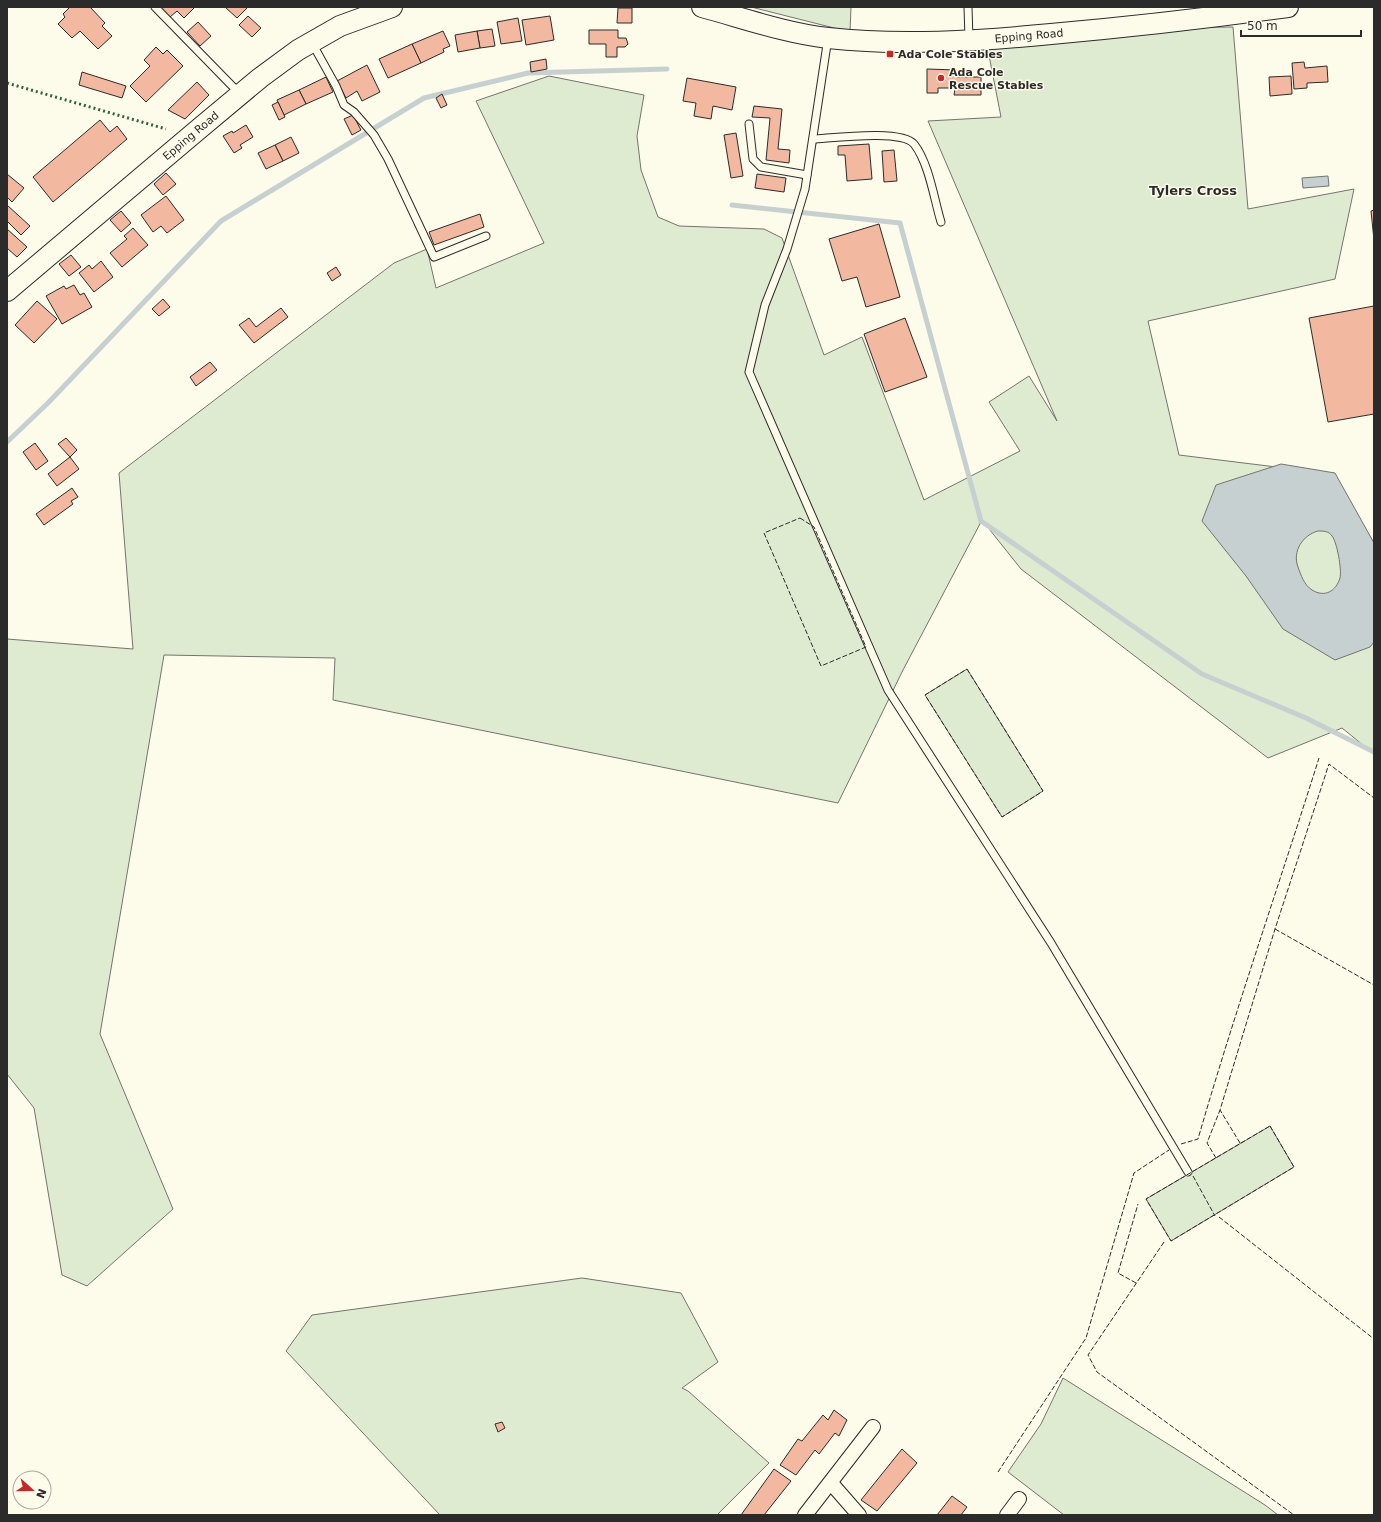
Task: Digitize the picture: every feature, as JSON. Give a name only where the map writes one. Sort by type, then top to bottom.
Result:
[{"type":"main road","name":"Epping Road","points":[[7,291],[240,95],[298,50],[340,26],[392,7]]},
{"type":"main road","name":"Epping Road","points":[[702,7],[790,32],[828,38],[969,41],[1119,28],[1288,7]]},
{"type":"street","points":[[806,1515],[873,1427]]},
{"type":"street","points":[[831,1483],[859,1515]]},
{"type":"street","points":[[1007,1515],[1019,1499]]},
{"type":"lane","points":[[154,7],[240,95]]},
{"type":"lane","points":[[968,7],[969,41]]},
{"type":"lane","points":[[828,38],[805,190],[788,249],[765,305],[750,372],[888,690],[1051,943],[1188,1172]]},
{"type":"lane","points":[[312,42],[336,86],[344,105],[354,112],[374,136],[388,159],[434,257],[486,236]]},
{"type":"lane","points":[[748,124],[753,159],[756,164],[761,167],[807,175]]},
{"type":"lane","points":[[812,139],[891,135],[906,138],[914,144],[923,160],[940,222]]},
{"type":"green space","points":[[751,7],[851,7],[850,32]]},
{"type":"green space","points":[[1233,27],[1248,209],[1354,189],[1335,279],[1148,321],[1179,455],[1333,474],[1374,543],[1374,754],[1342,728],[1268,758],[1021,569],[982,520],[903,670],[838,803],[333,700],[335,658],[164,655],[100,1034],[173,1209],[87,1286],[62,1275],[34,1108],[7,1074],[7,639],[133,649],[119,473],[394,263],[427,249],[436,288],[544,243],[476,101],[549,76],[644,95],[637,136],[641,170],[658,217],[679,226],[764,229],[782,238],[824,355],[862,337],[924,500],[1020,451],[989,402],[1029,376],[1057,421],[928,121],[1001,117],[986,40],[1119,28]]},
{"type":"green space","points":[[967,669],[1043,791],[1002,817],[925,695]]},
{"type":"green space","points":[[1270,1126],[1294,1167],[1171,1241],[1146,1199]]},
{"type":"green space","points":[[582,1278],[681,1293],[718,1362],[682,1388],[688,1391],[769,1463],[717,1515],[440,1515],[286,1351],[312,1315]]},
{"type":"green space","points":[[1063,1378],[1265,1505],[1278,1515],[1064,1515],[1008,1472],[1041,1424]]},
{"type":"shaded area","points":[[1328,176],[1329,186],[1303,188],[1302,178]]},
{"type":"shaded area","points":[[1281,464],[1335,473],[1374,543],[1374,642],[1370,647],[1335,660],[1283,629],[1246,576],[1202,521],[1216,485]],"holes":[[[1318,531],[1329,533],[1332,536],[1340,563],[1340,578],[1338,583],[1333,590],[1326,593],[1312,590],[1305,583],[1298,567],[1296,555],[1303,540]]]},
{"type":"building","points":[[70,7],[90,7],[105,23],[102,26],[112,36],[98,49],[80,31],[72,38],[58,24],[65,17],[63,14]]},
{"type":"building","points":[[160,7],[195,7],[184,18],[177,11],[170,17]]},
{"type":"building","points":[[225,7],[248,7],[237,18]]},
{"type":"building","points":[[618,8],[632,8],[632,23],[617,23]]},
{"type":"building","points":[[248,16],[261,28],[252,37],[239,25]]},
{"type":"building","points":[[550,16],[554,40],[526,45],[522,20]]},
{"type":"building","points":[[518,18],[522,41],[501,44],[497,22]]},
{"type":"building","points":[[198,22],[211,36],[200,46],[187,32]]},
{"type":"building","points":[[492,29],[495,46],[480,48],[477,31]]},
{"type":"building","points":[[589,30],[618,30],[618,38],[626,38],[628,44],[625,47],[617,47],[617,57],[606,57],[606,44],[589,44]]},
{"type":"building","points":[[443,31],[450,46],[443,49],[444,52],[421,63],[412,44]]},
{"type":"building","points":[[477,31],[480,48],[458,52],[455,35]]},
{"type":"building","points":[[412,44],[421,63],[388,78],[379,59]]},
{"type":"building","points":[[156,47],[163,54],[167,50],[183,66],[146,102],[130,86],[150,66],[144,60]]},
{"type":"building","points":[[546,59],[547,69],[531,72],[530,62]]},
{"type":"building","points":[[1304,62],[1305,68],[1327,66],[1328,82],[1307,83],[1307,88],[1294,89],[1292,63]]},
{"type":"building","points":[[367,65],[380,92],[362,101],[357,91],[346,98],[337,81]]},
{"type":"building","points":[[927,69],[957,70],[957,77],[981,77],[981,95],[954,95],[955,88],[938,88],[938,93],[927,93]]},
{"type":"building","points":[[82,72],[126,86],[122,98],[79,85]]},
{"type":"building","points":[[1291,76],[1292,94],[1270,96],[1269,77]]},
{"type":"building","points":[[326,77],[333,92],[306,104],[299,90]]},
{"type":"building","points":[[687,78],[736,87],[732,110],[713,106],[711,119],[694,116],[696,103],[683,101]]},
{"type":"building","points":[[197,82],[209,95],[185,119],[168,110]]},
{"type":"building","points":[[299,90],[306,104],[284,115],[277,100]]},
{"type":"building","points":[[442,94],[447,105],[441,108],[436,98]]},
{"type":"building","points":[[278,102],[285,117],[279,120],[272,105]]},
{"type":"building","points":[[754,106],[782,109],[778,149],[790,150],[789,163],[766,160],[770,118],[752,117]]},
{"type":"building","points":[[353,115],[361,130],[352,135],[344,119]]},
{"type":"building","points":[[100,120],[110,132],[117,126],[127,139],[53,202],[33,177]]},
{"type":"building","points":[[246,125],[253,137],[240,145],[242,148],[234,153],[223,136],[232,131],[233,133]]},
{"type":"building","points":[[736,133],[743,176],[731,178],[724,135]]},
{"type":"building","points":[[291,137],[299,153],[283,161],[275,145]]},
{"type":"building","points":[[869,144],[872,179],[847,181],[845,155],[838,155],[838,146]]},
{"type":"building","points":[[275,145],[283,161],[266,169],[258,153]]},
{"type":"building","points":[[894,150],[897,181],[884,182],[882,151]]},
{"type":"building","points":[[166,173],[176,184],[163,195],[154,184]]},
{"type":"building","points":[[7,174],[24,188],[12,202],[7,197]]},
{"type":"building","points":[[757,174],[786,178],[784,192],[755,188]]},
{"type":"building","points":[[166,196],[184,220],[167,233],[161,226],[153,232],[141,215]]},
{"type":"building","points":[[7,205],[30,226],[21,235],[7,221]]},
{"type":"building","points":[[1374,210],[1374,240],[1371,211]]},
{"type":"building","points":[[121,211],[131,223],[121,232],[110,220]]},
{"type":"building","points":[[480,214],[484,227],[434,245],[429,232]]},
{"type":"building","points":[[879,224],[900,297],[866,307],[857,277],[842,281],[829,239]]},
{"type":"building","points":[[133,228],[148,245],[122,267],[110,253],[127,239],[124,236]]},
{"type":"building","points":[[7,229],[27,247],[17,257],[7,248]]},
{"type":"building","points":[[71,255],[81,267],[69,276],[59,264]]},
{"type":"building","points":[[101,261],[113,277],[94,292],[79,273],[89,265],[92,269]]},
{"type":"building","points":[[336,267],[341,275],[332,281],[327,273]]},
{"type":"building","points":[[74,285],[80,295],[84,293],[92,307],[62,324],[46,296],[64,286],[66,289]]},
{"type":"building","points":[[163,299],[170,307],[159,316],[152,309]]},
{"type":"building","points":[[37,301],[57,319],[34,343],[15,325]]},
{"type":"building","points":[[1374,306],[1374,414],[1328,422],[1309,318]]},
{"type":"building","points":[[281,308],[288,317],[254,343],[239,325],[249,318],[256,327]]},
{"type":"building","points":[[905,318],[927,377],[885,392],[864,334]]},
{"type":"building","points":[[210,362],[217,370],[196,386],[190,377]]},
{"type":"building","points":[[66,438],[77,450],[70,457],[58,444]]},
{"type":"building","points":[[35,443],[48,461],[36,470],[23,452]]},
{"type":"building","points":[[70,457],[79,469],[57,486],[48,474]]},
{"type":"building","points":[[72,488],[78,497],[71,501],[73,504],[44,525],[36,514]]},
{"type":"building","points":[[834,1410],[847,1420],[839,1436],[835,1433],[819,1454],[815,1450],[796,1475],[780,1465],[798,1439],[802,1441],[823,1415],[828,1420]]},
{"type":"building","points":[[502,1422],[505,1428],[498,1432],[495,1424]]},
{"type":"building","points":[[902,1449],[917,1463],[877,1511],[861,1500]]},
{"type":"building","points":[[774,1469],[791,1481],[764,1515],[741,1515]]},
{"type":"building","points":[[952,1496],[967,1507],[961,1515],[937,1515]]},
{"type":"waterway","points":[[7,442],[48,403],[221,221],[424,98],[528,73],[667,69]]},
{"type":"waterway","points":[[732,205],[900,223],[981,521],[1202,674],[1306,718],[1374,752]]},
{"type":"hedge","points":[[7,83],[166,129]]},
{"type":"fence","points":[[800,518],[814,527],[866,647],[821,666],[764,533],[800,518]]},
{"type":"fence","points":[[967,669],[1043,791],[1002,817],[925,695],[967,669]]},
{"type":"fence","points":[[1181,1144],[1198,1139],[1242,996],[1319,758]]},
{"type":"fence","points":[[1240,1143],[1220,1110],[1275,929],[1329,764],[1374,798]]},
{"type":"fence","points":[[1275,929],[1374,985]]},
{"type":"fence","points":[[1216,1158],[1207,1143],[1220,1110]]},
{"type":"fence","points":[[1270,1126],[1294,1167],[1171,1241],[1146,1199],[1270,1126]]},
{"type":"fence","points":[[998,1472],[1086,1338],[1134,1173],[1169,1150]]},
{"type":"fence","points":[[1193,1176],[1215,1216]]},
{"type":"fence","points":[[1136,1283],[1118,1273],[1138,1204]]},
{"type":"fence","points":[[1219,1217],[1374,1339]]},
{"type":"fence","points":[[1164,1242],[1088,1355],[1097,1372],[1294,1515]]},
{"type":"place","name":"Ada Cole Stables","points":[[890,54]]},
{"type":"place","name":"Ada Cole Rescue Stables","points":[[941,78]]},
{"type":"district","name":"Tylers Cross","points":[[1193,190]]}]
